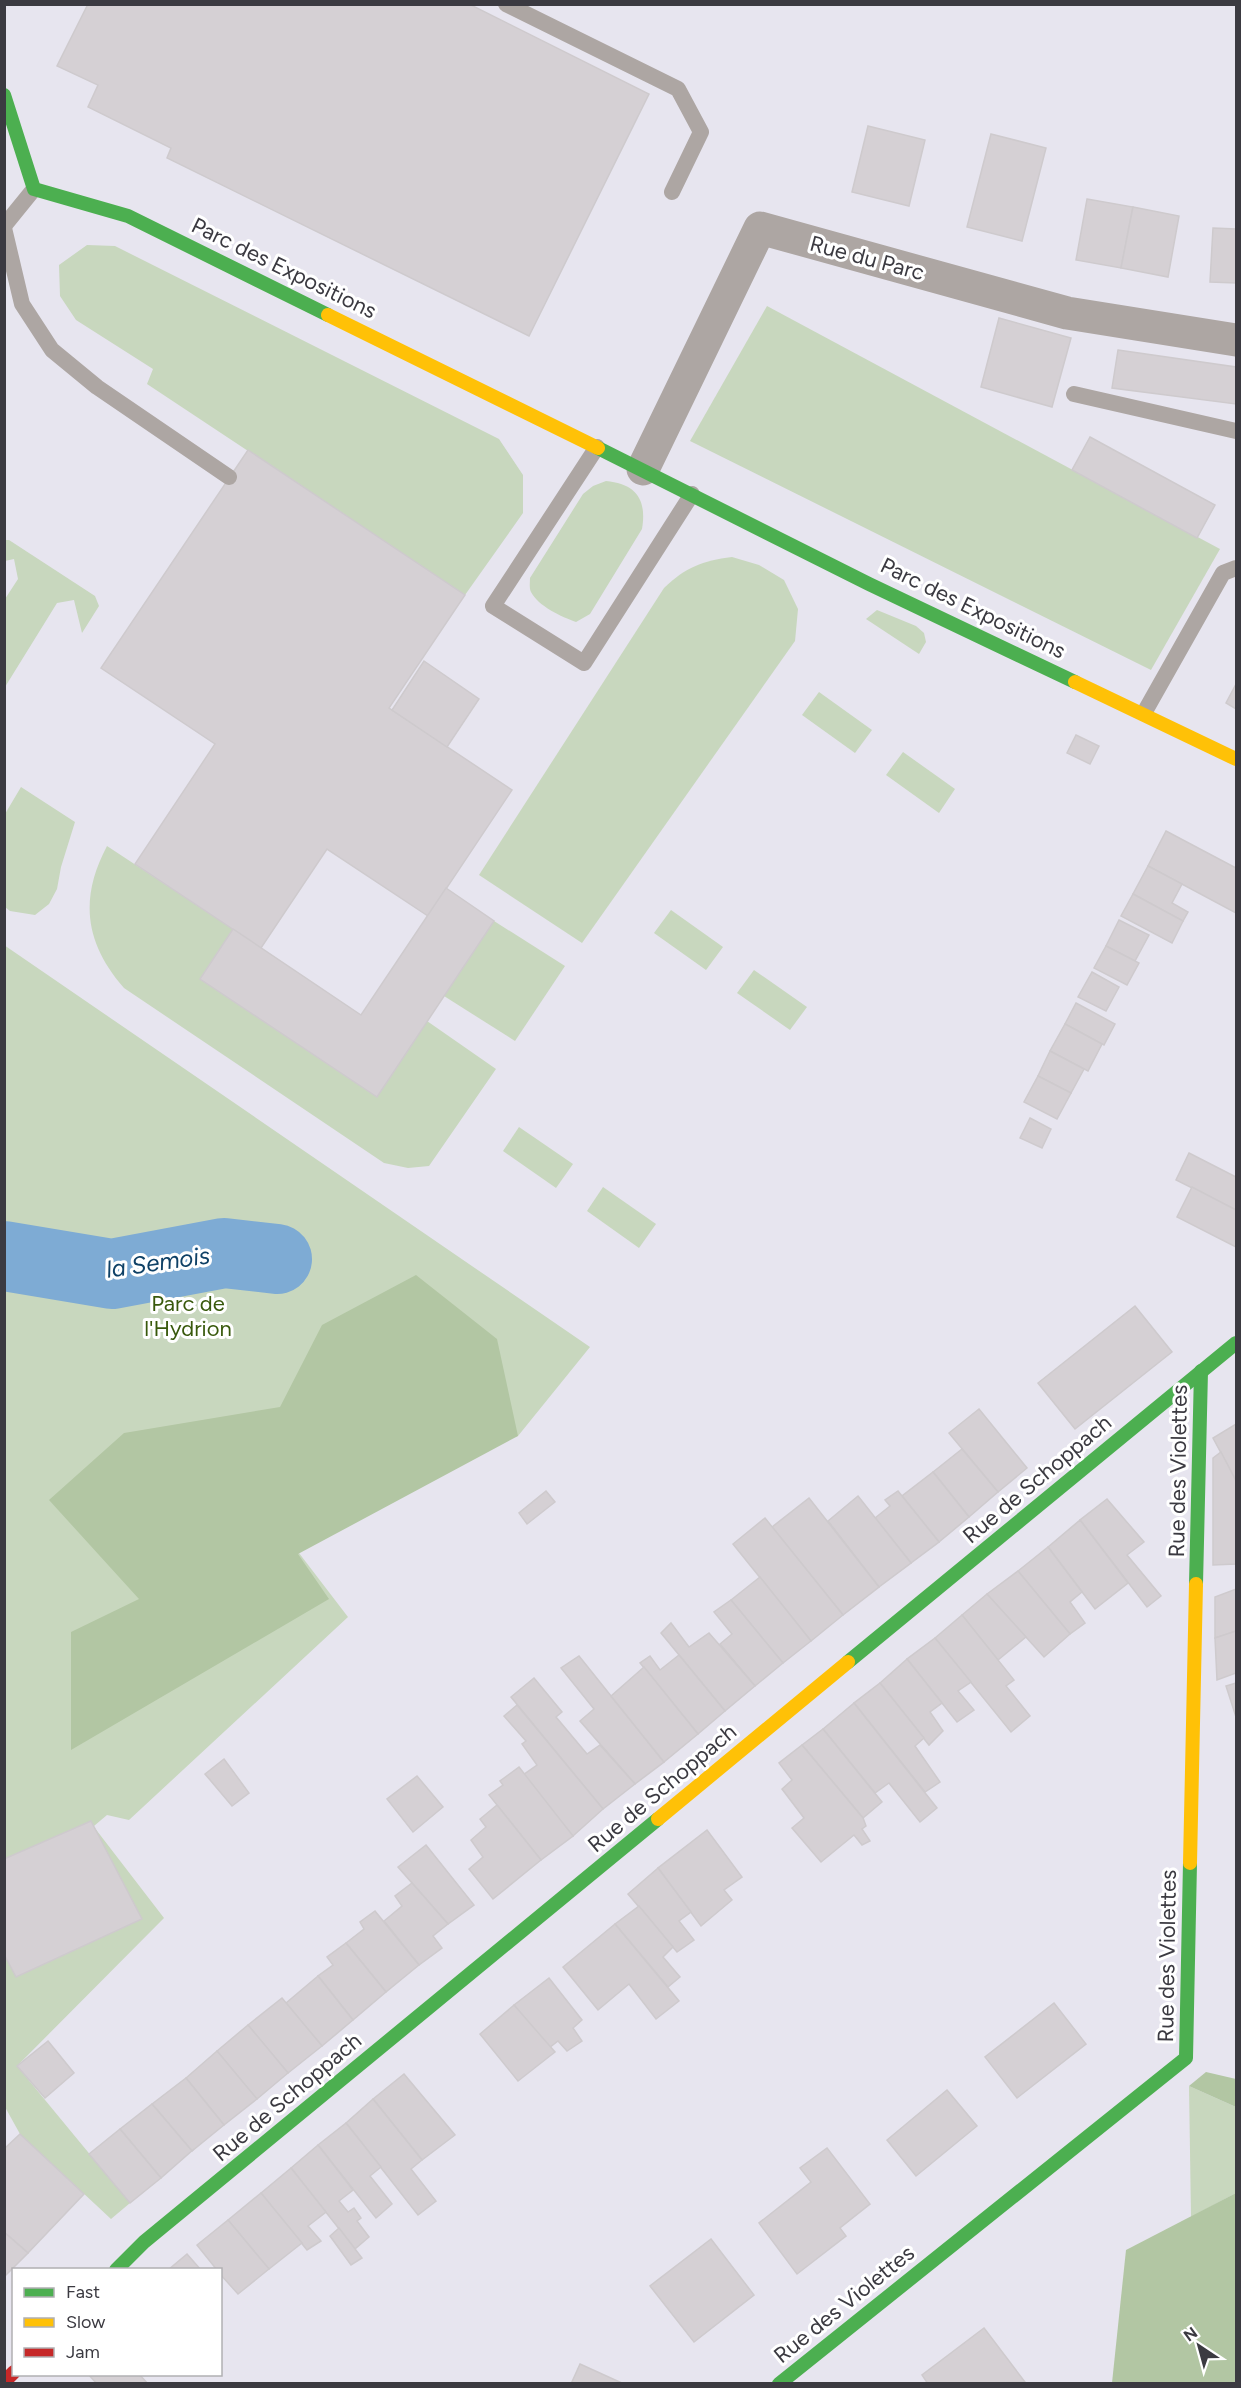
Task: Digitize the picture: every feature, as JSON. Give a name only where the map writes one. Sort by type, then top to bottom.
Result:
[{"type":"street","points":[[4,95],[34,189]]},
{"type":"street","name":"Parc des Expositions","points":[[34,189],[128,216],[643,469],[869,584],[1003,649],[1144,713],[1236,759]]},
{"type":"street","name":"Rue du Parc","points":[[643,469],[760,228],[1067,313],[1236,340]]},
{"type":"street","name":"Rue de Schoppach","points":[[118,2268],[144,2242],[1236,1342]]},
{"type":"street","name":"Rue des Violettes","points":[[779,2384],[1186,2058],[1201,1371]]},
{"type":"lane","points":[[506,4],[678,89],[701,132],[672,192]]},
{"type":"lane","points":[[34,189],[4,227],[22,304],[52,350],[98,387],[230,477]]},
{"type":"lane","points":[[1074,394],[1236,431]]},
{"type":"lane","points":[[597,447],[493,606],[584,663],[692,494]]},
{"type":"lane","points":[[1144,713],[1223,573],[1236,568]]},
{"type":"green space","points":[[87,245],[115,246],[499,439],[523,475],[523,513],[465,595],[147,384],[153,369],[76,320],[60,296],[59,265]]},
{"type":"green space","points":[[767,306],[1220,549],[1151,670],[690,441]]},
{"type":"green space","points":[[606,481],[625,486],[637,495],[643,509],[642,529],[590,614],[576,622],[557,614],[539,602],[530,590],[530,578],[583,494],[593,486]]},
{"type":"green space","points":[[5,540],[9,540],[95,596],[99,606],[82,633],[74,600],[57,603],[5,687],[5,599],[18,579],[14,559],[5,561]]},
{"type":"green space","points":[[732,557],[759,565],[784,580],[798,609],[795,641],[582,943],[479,875],[664,588],[695,566]]},
{"type":"green space","points":[[877,610],[916,626],[924,633],[926,642],[919,654],[866,619]]},
{"type":"green space","points":[[819,692],[872,730],[855,753],[802,715]]},
{"type":"green space","points":[[903,752],[955,789],[939,813],[886,775]]},
{"type":"green space","points":[[21,787],[75,822],[61,867],[57,889],[49,904],[35,915],[10,911],[5,907],[5,814]]},
{"type":"green space","points":[[107,846],[233,929],[200,979],[376,1096],[427,1021],[496,1069],[429,1166],[408,1168],[384,1163],[124,988],[101,954],[90,920],[92,884]]},
{"type":"green space","points":[[671,910],[723,947],[706,970],[654,933]]},
{"type":"green space","points":[[494,921],[565,966],[515,1041],[444,996]]},
{"type":"green space","name":"Parc de l'Hydrion","points":[[4,945],[590,1347],[518,1436],[250,1489],[348,1617],[129,1820],[107,1815],[94,1826],[91,1821],[5,1859]]},
{"type":"green space","points":[[754,970],[807,1007],[790,1030],[737,993]]},
{"type":"green space","points":[[519,1127],[573,1164],[556,1188],[503,1151]]},
{"type":"green space","points":[[603,1187],[656,1224],[639,1248],[587,1211]]},
{"type":"green space","points":[[416,1275],[497,1339],[518,1436],[298,1554],[329,1599],[71,1750],[71,1632],[139,1599],[49,1500],[124,1433],[280,1407],[322,1325]]},
{"type":"green space","points":[[94,1827],[164,1918],[17,2066],[130,2203],[111,2219],[20,2134],[5,2107],[4,1954],[16,1977],[141,1919]]},
{"type":"green space","points":[[1206,2072],[1236,2079],[1236,2107],[1189,2086]]},
{"type":"green space","points":[[1189,2086],[1236,2107],[1236,2193],[1191,2217]]},
{"type":"green space","points":[[1236,2193],[1236,2383],[1112,2383],[1126,2250]]},
{"type":"building","points":[[88,4],[469,4],[649,94],[529,336],[167,158],[171,148],[88,107],[98,85],[57,66]]},
{"type":"building","points":[[868,126],[925,140],[909,206],[852,192]]},
{"type":"building","points":[[991,134],[1046,148],[1022,241],[967,227]]},
{"type":"building","points":[[1087,199],[1133,207],[1121,268],[1076,260]]},
{"type":"building","points":[[1133,207],[1179,216],[1168,277],[1121,268]]},
{"type":"building","points":[[1213,228],[1236,229],[1236,283],[1210,282]]},
{"type":"building","points":[[999,318],[1071,338],[1052,407],[981,387]]},
{"type":"building","points":[[1118,350],[1236,367],[1236,404],[1112,388]]},
{"type":"building","points":[[1090,437],[1215,505],[1197,538],[1072,470]]},
{"type":"building","points":[[248,450],[465,595],[389,708],[512,790],[428,916],[327,849],[261,948],[135,864],[215,744],[101,668]]},
{"type":"building","points":[[424,661],[479,699],[447,747],[392,710]]},
{"type":"building","points":[[1236,684],[1236,709],[1226,703]]},
{"type":"building","points":[[1076,735],[1099,746],[1090,764],[1067,753]]},
{"type":"building","points":[[1166,831],[1236,868],[1236,913],[1148,866]]},
{"type":"building","points":[[1148,866],[1182,884],[1172,903],[1188,912],[1183,921],[1133,894]]},
{"type":"building","points":[[446,888],[494,921],[377,1097],[200,979],[233,929],[361,1015]]},
{"type":"building","points":[[1133,894],[1183,921],[1172,943],[1121,916]]},
{"type":"building","points":[[1119,920],[1149,935],[1135,961],[1106,946]]},
{"type":"building","points":[[1106,946],[1139,963],[1127,985],[1094,968]]},
{"type":"building","points":[[1092,972],[1119,987],[1106,1011],[1078,997]]},
{"type":"building","points":[[1076,1003],[1115,1024],[1104,1045],[1065,1024]]},
{"type":"building","points":[[1065,1024],[1102,1044],[1088,1071],[1050,1051]]},
{"type":"building","points":[[1050,1051],[1084,1069],[1071,1093],[1038,1076]]},
{"type":"building","points":[[1038,1076],[1071,1093],[1057,1119],[1024,1102]]},
{"type":"building","points":[[1030,1118],[1051,1129],[1042,1148],[1020,1138]]},
{"type":"building","points":[[1189,1153],[1236,1177],[1236,1210],[1176,1180]]},
{"type":"building","points":[[1192,1187],[1236,1210],[1236,1247],[1177,1217]]},
{"type":"building","points":[[1135,1306],[1172,1352],[1075,1429],[1038,1383]]},
{"type":"building","points":[[979,1409],[1027,1468],[998,1492],[949,1433]]},
{"type":"building","points":[[1236,1424],[1236,1481],[1213,1438]]},
{"type":"building","points":[[962,1449],[998,1492],[969,1517],[933,1472]]},
{"type":"building","points":[[1221,1452],[1236,1481],[1236,1564],[1213,1565],[1213,1458]]},
{"type":"building","points":[[933,1472],[969,1517],[939,1542],[902,1496]]},
{"type":"building","points":[[546,1491],[555,1502],[527,1524],[519,1513]]},
{"type":"building","points":[[898,1491],[939,1542],[911,1563],[875,1518],[890,1506],[885,1500]]},
{"type":"building","points":[[858,1496],[911,1563],[879,1587],[828,1521]]},
{"type":"building","points":[[809,1498],[879,1587],[843,1615],[772,1527]]},
{"type":"building","points":[[1107,1499],[1144,1542],[1127,1555],[1161,1596],[1147,1607],[1080,1520]]},
{"type":"building","points":[[765,1518],[843,1615],[811,1641],[733,1544]]},
{"type":"building","points":[[1080,1520],[1128,1583],[1095,1609],[1048,1547]]},
{"type":"building","points":[[1048,1547],[1082,1592],[1070,1602],[1085,1623],[1070,1634],[1018,1571]]},
{"type":"building","points":[[1018,1571],[1070,1634],[1044,1657],[987,1594]]},
{"type":"building","points":[[760,1577],[811,1641],[783,1663],[731,1600]]},
{"type":"building","points":[[1236,1589],[1236,1631],[1215,1638],[1215,1597]]},
{"type":"building","points":[[987,1594],[1026,1637],[998,1660],[962,1615]]},
{"type":"building","points":[[731,1600],[783,1663],[755,1686],[720,1644],[732,1634],[714,1612]]},
{"type":"building","points":[[962,1615],[1014,1680],[1006,1686],[1030,1716],[1011,1732],[935,1638]]},
{"type":"building","points":[[671,1623],[689,1647],[709,1633],[755,1686],[725,1711],[661,1633]]},
{"type":"building","points":[[1236,1631],[1236,1673],[1217,1680],[1215,1638]]},
{"type":"building","points":[[935,1638],[971,1682],[958,1691],[974,1710],[957,1722],[907,1659]]},
{"type":"building","points":[[679,1655],[725,1711],[698,1734],[640,1663],[650,1656],[660,1670]]},
{"type":"building","points":[[579,1656],[664,1762],[635,1784],[580,1721],[594,1709],[561,1668]]},
{"type":"building","points":[[907,1659],[942,1703],[930,1712],[943,1731],[929,1745],[880,1683]]},
{"type":"building","points":[[644,1667],[698,1734],[664,1762],[611,1696]]},
{"type":"building","points":[[534,1678],[562,1712],[556,1717],[587,1754],[600,1745],[635,1784],[603,1809],[511,1697]]},
{"type":"building","points":[[880,1683],[924,1738],[915,1746],[940,1782],[925,1792],[854,1703]]},
{"type":"building","points":[[1236,1683],[1236,1717],[1226,1686]]},
{"type":"building","points":[[854,1703],[937,1808],[920,1822],[889,1783],[875,1793],[823,1729]]},
{"type":"building","points":[[517,1705],[603,1809],[573,1836],[523,1775],[537,1765],[522,1744],[526,1741],[504,1716]]},
{"type":"building","points":[[823,1729],[882,1802],[863,1818],[802,1745]]},
{"type":"building","points":[[802,1745],[863,1818],[866,1826],[862,1829],[870,1841],[862,1845],[854,1835],[821,1862],[792,1828],[804,1818],[782,1789],[792,1780],[779,1763]]},
{"type":"building","points":[[224,1759],[249,1793],[232,1806],[205,1774]]},
{"type":"building","points":[[519,1767],[573,1836],[541,1860],[489,1795],[503,1785],[500,1781]]},
{"type":"building","points":[[417,1776],[443,1807],[413,1832],[387,1799]]},
{"type":"building","points":[[497,1805],[541,1860],[493,1899],[469,1869],[483,1857],[471,1840],[486,1827],[480,1819]]},
{"type":"building","points":[[91,1821],[142,1919],[16,1977],[4,1954],[4,1859]]},
{"type":"building","points":[[707,1830],[742,1877],[724,1890],[732,1900],[701,1926],[658,1868]]},
{"type":"building","points":[[426,1845],[474,1905],[448,1924],[398,1867]]},
{"type":"building","points":[[658,1868],[691,1912],[679,1921],[694,1940],[677,1952],[628,1894]]},
{"type":"building","points":[[412,1883],[448,1924],[433,1936],[442,1948],[419,1965],[384,1921],[402,1906],[395,1896]]},
{"type":"building","points":[[639,1906],[673,1947],[663,1957],[680,1977],[668,1987],[615,1924]]},
{"type":"building","points":[[375,1911],[419,1965],[386,1992],[346,1943],[364,1929],[360,1922]]},
{"type":"building","points":[[615,1924],[679,2001],[656,2019],[629,1984],[598,2010],[563,1967]]},
{"type":"building","points":[[346,1943],[386,1992],[353,2020],[318,1976],[333,1965],[327,1957]]},
{"type":"building","points":[[318,1976],[353,2020],[322,2046],[286,2003]]},
{"type":"building","points":[[549,1978],[582,2020],[573,2028],[582,2041],[567,2051],[558,2041],[549,2048],[514,2005]]},
{"type":"building","points":[[282,1998],[322,2046],[288,2073],[248,2025]]},
{"type":"building","points":[[1054,2003],[1086,2044],[1017,2098],[985,2057]]},
{"type":"building","points":[[514,2005],[555,2052],[518,2081],[480,2034]]},
{"type":"building","points":[[248,2025],[288,2073],[257,2099],[217,2051]]},
{"type":"building","points":[[48,2041],[74,2073],[45,2098],[17,2066]]},
{"type":"building","points":[[217,2051],[257,2099],[224,2125],[186,2078]]},
{"type":"building","points":[[404,2074],[455,2135],[422,2160],[373,2099]]},
{"type":"building","points":[[186,2078],[224,2125],[192,2151],[152,2104]]},
{"type":"building","points":[[947,2090],[977,2126],[916,2176],[887,2140]]},
{"type":"building","points":[[373,2099],[422,2160],[411,2169],[436,2201],[418,2215],[346,2123]]},
{"type":"building","points":[[152,2104],[192,2151],[161,2178],[120,2129]]},
{"type":"building","points":[[346,2123],[381,2167],[370,2176],[392,2204],[376,2218],[318,2145]]},
{"type":"building","points":[[120,2129],[161,2178],[130,2203],[89,2154]]},
{"type":"building","points":[[20,2134],[84,2194],[28,2253],[4,2232],[4,2149]]},
{"type":"building","points":[[318,2145],[353,2190],[339,2201],[348,2212],[354,2208],[361,2218],[357,2221],[369,2237],[355,2249],[291,2168]]},
{"type":"building","points":[[827,2148],[870,2204],[840,2228],[846,2236],[797,2274],[759,2223],[811,2182],[800,2168]]},
{"type":"building","points":[[291,2168],[326,2212],[308,2226],[321,2241],[307,2250],[261,2193]]},
{"type":"building","points":[[261,2193],[302,2243],[269,2269],[228,2220]]},
{"type":"building","points":[[228,2220],[269,2269],[238,2294],[222,2276],[222,2268],[215,2268],[197,2245]]},
{"type":"building","points":[[339,2228],[362,2258],[351,2265],[330,2236]]},
{"type":"building","points":[[4,2232],[28,2253],[4,2277]]},
{"type":"building","points":[[711,2239],[754,2295],[694,2342],[650,2286]]},
{"type":"building","points":[[187,2254],[199,2268],[170,2268]]},
{"type":"building","points":[[984,2328],[1025,2382],[928,2384],[922,2375]]},
{"type":"building","points":[[580,2364],[624,2384],[571,2384]]},
{"type":"building","points":[[90,2376],[141,2376],[148,2384],[97,2384]]},
{"type":"waterway","name":"la Semois","points":[[4,1256],[112,1274],[224,1253],[277,1259]]},
{"type":"traffic: fast","points":[[4,95],[34,189],[128,216],[328,315]]},
{"type":"traffic: fast","points":[[598,448],[869,584],[1075,682]]},
{"type":"traffic: fast","points":[[848,1662],[1236,1343]]},
{"type":"traffic: fast","points":[[1196,1584],[1201,1371]]},
{"type":"traffic: fast","points":[[118,2268],[144,2242],[658,1819]]},
{"type":"traffic: fast","points":[[779,2384],[1186,2058],[1190,1863]]},
{"type":"traffic: slow","points":[[328,315],[598,448]]},
{"type":"traffic: slow","points":[[1075,682],[1236,759]]},
{"type":"traffic: slow","points":[[1190,1863],[1196,1584]]},
{"type":"traffic: slow","points":[[658,1819],[848,1662]]},
{"type":"traffic: jam","points":[[4,2382],[12,2374]]}]
